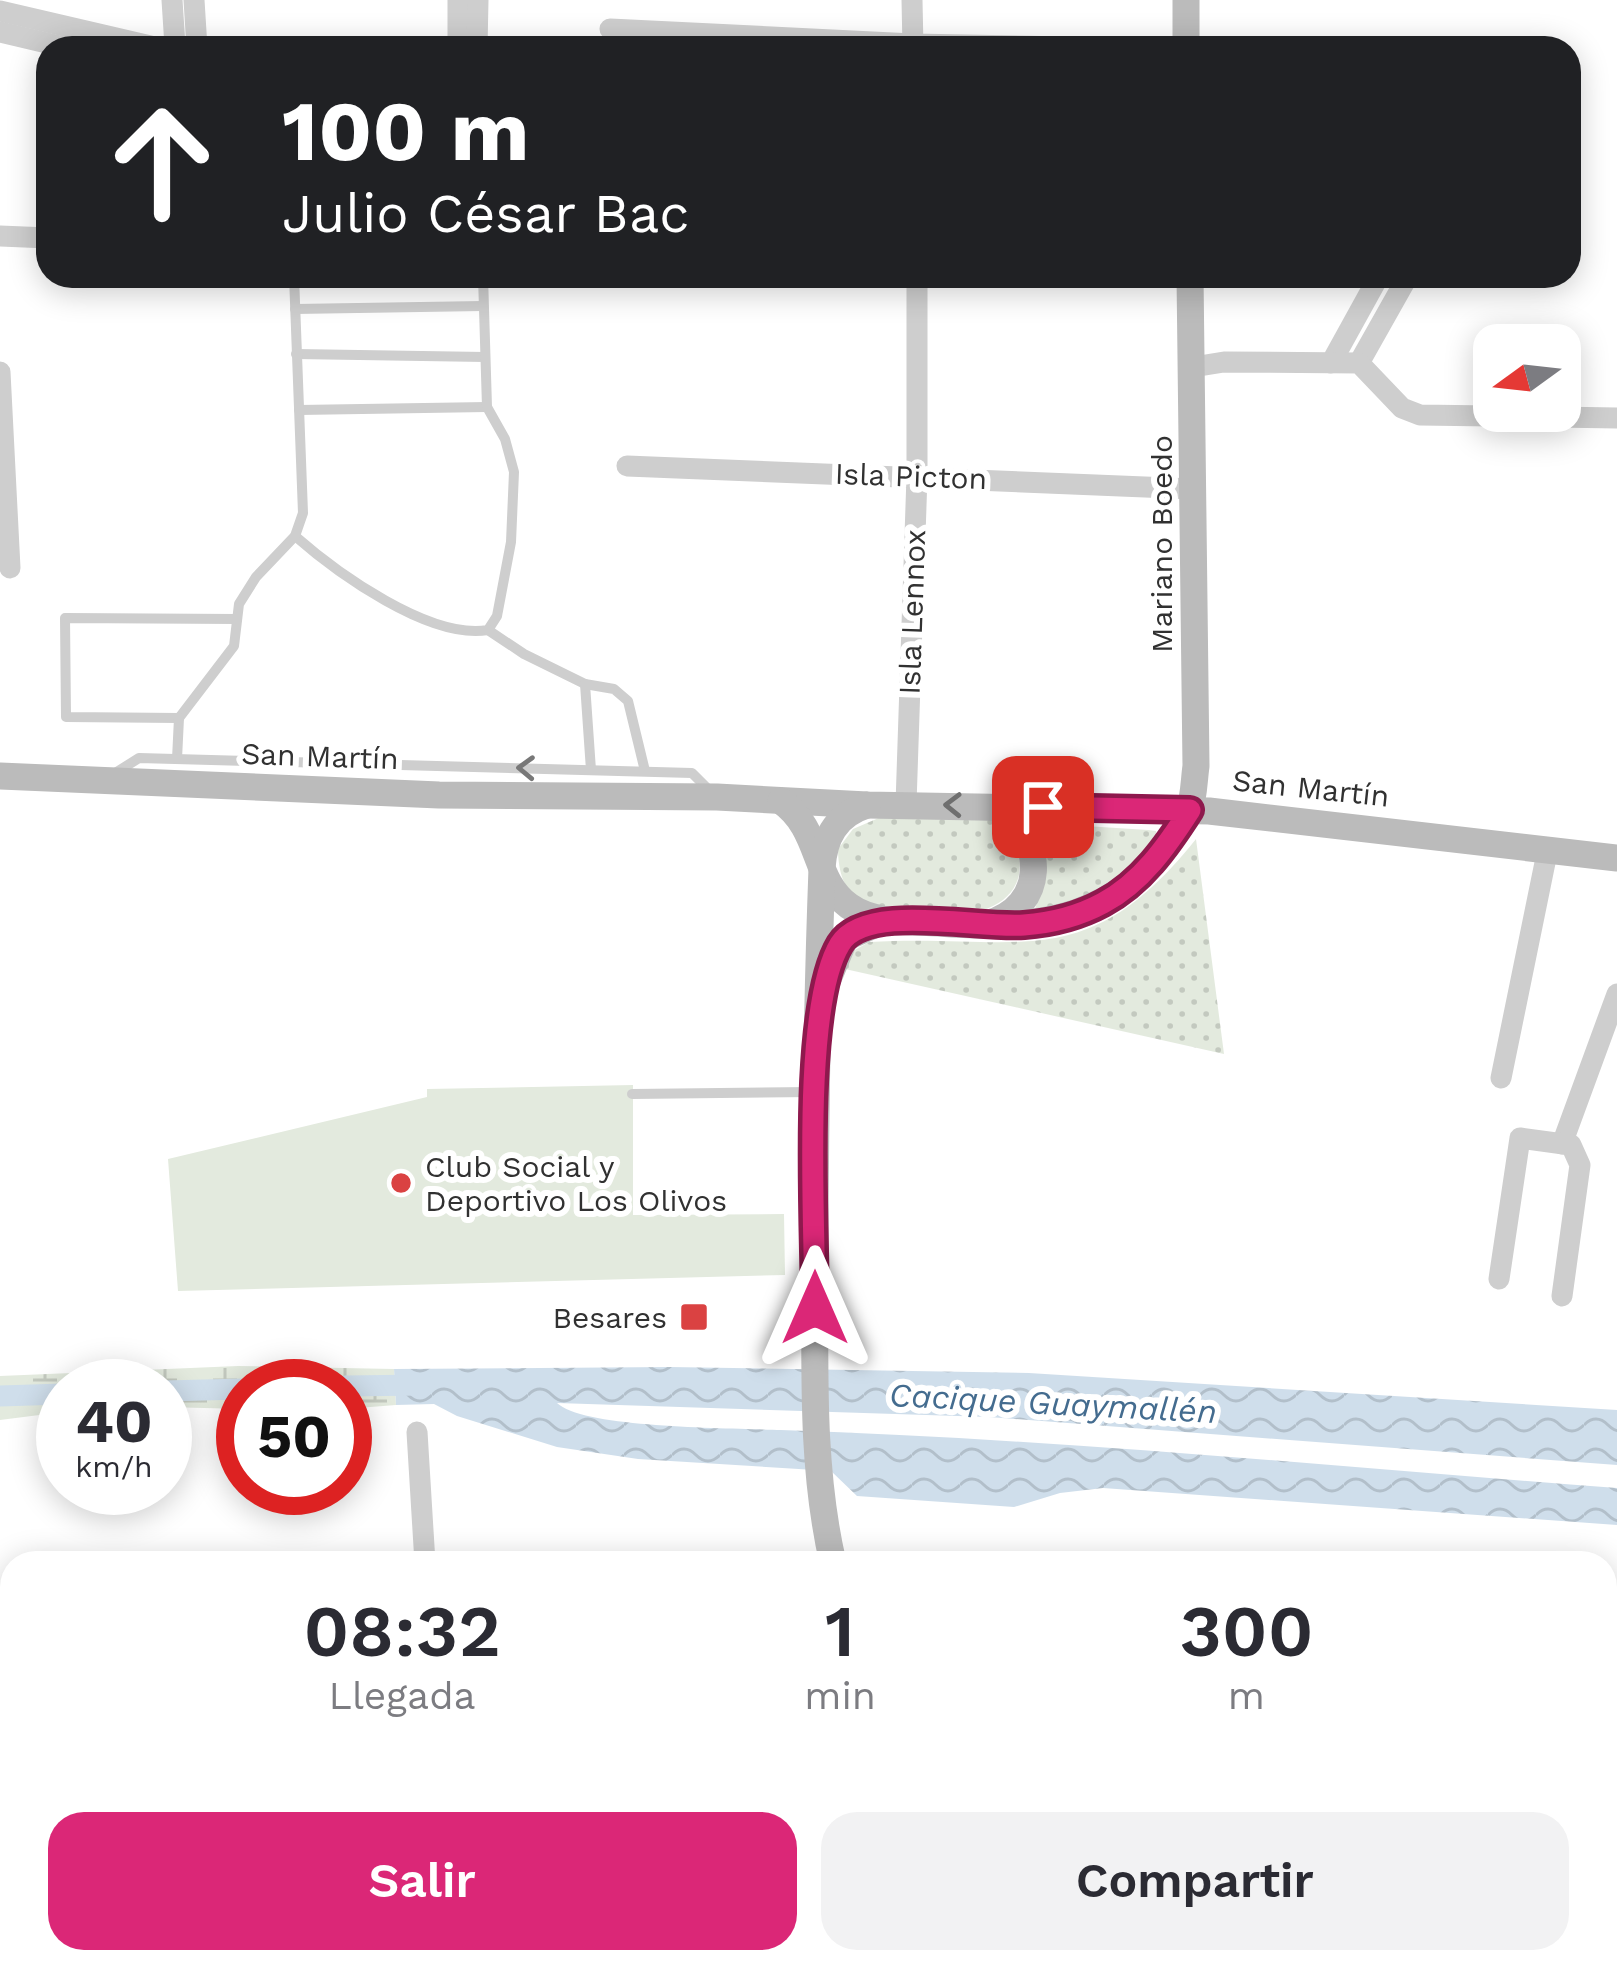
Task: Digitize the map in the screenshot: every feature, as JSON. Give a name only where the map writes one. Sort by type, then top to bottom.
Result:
[{"type":"main road","points":[[1186,0],[1186,36]]},
{"type":"main road","name":"Mariano Boedo","points":[[1190,288],[1196,766],[1190,810]]},
{"type":"main road","name":"San Martín","points":[[0,776],[439,795],[1190,810],[1617,857]]},
{"type":"main road","points":[[781,801],[805,822],[822,868],[844,902],[862,914],[973,926],[1045,923],[1105,902],[1156,860],[1190,810]]},
{"type":"main road","points":[[831,1551],[819,1470],[815,1371],[815,1092],[822,868],[825,842],[834,826],[850,811],[867,805]]},
{"type":"main road","points":[[973,926],[1011,912],[1021,903],[1032,878],[1028,837],[1000,806]]},
{"type":"main road","points":[[818,1012],[842,940],[857,929],[885,920]]},
{"type":"street","points":[[172,0],[175,36]]},
{"type":"street","points":[[194,0],[196,36]]},
{"type":"street","points":[[458,0],[458,36]]},
{"type":"street","points":[[477,36],[478,0]]},
{"type":"street","points":[[912,0],[914,36]]},
{"type":"street","points":[[0,11],[107,36]]},
{"type":"street","points":[[610,29],[735,36]]},
{"type":"street","points":[[0,32],[36,40]]},
{"type":"street","points":[[0,236],[36,238]]},
{"type":"street","name":"Isla Lennox","points":[[906,804],[917,288]]},
{"type":"street","points":[[1331,363],[1372,288]]},
{"type":"street","points":[[1359,363],[1401,288]]},
{"type":"street","points":[[1193,367],[1224,362],[1359,363],[1402,408],[1420,415],[1617,418]]},
{"type":"street","points":[[0,372],[10,568]]},
{"type":"street","name":"Isla Picton","points":[[627,466],[1194,489]]},
{"type":"street","points":[[1501,1078],[1548,848]]},
{"type":"street","points":[[1562,1144],[1617,994]]},
{"type":"street","points":[[1499,1279],[1520,1138],[1571,1145],[1580,1165],[1562,1296]]},
{"type":"street","points":[[417,1432],[424,1551]]},
{"type":"lane","points":[[176,759],[179,718],[234,646],[239,604],[295,536],[302,513],[294,288]]},
{"type":"lane","points":[[483,288],[487,407],[505,439],[514,472],[511,542],[497,616],[488,630]]},
{"type":"lane","points":[[295,309],[483,306]]},
{"type":"lane","points":[[296,354],[485,357]]},
{"type":"lane","points":[[299,410],[487,407]]},
{"type":"lane","points":[[295,536],[371,592],[427,619],[470,633],[488,630],[585,684],[614,689],[628,701],[645,771]]},
{"type":"lane","points":[[179,718],[66,717],[65,618],[237,619]]},
{"type":"lane","points":[[585,684],[591,770]]},
{"type":"lane","points":[[103,781],[139,758],[645,771],[692,773],[717,797]]},
{"type":"lane","points":[[632,1094],[815,1092]]},
{"type":"green space","points":[[881,817],[994,820],[1008,830],[1016,845],[1018,877],[1007,896],[987,909],[961,916],[932,917],[878,908],[848,889],[838,849],[853,829]]},
{"type":"green space","points":[[1038,823],[1148,830],[1156,831],[1157,837],[1119,879],[1073,901],[1034,912],[1043,868]]},
{"type":"green space","points":[[1196,839],[1224,1054],[845,969],[853,951],[869,942],[1010,942],[1084,930],[1119,912],[1156,883]]},
{"type":"green space","name":"Club Social y Deportivo Los Olivos","points":[[633,1085],[633,1215],[784,1214],[785,1275],[178,1291],[168,1159],[427,1097],[427,1089]]},
{"type":"green space","points":[[216,1367],[216,1408],[192,1408],[192,1368]]},
{"type":"green space","points":[[372,1369],[394,1369],[396,1405],[372,1407]]},
{"type":"green space","points":[[36,1374],[36,1415],[0,1420],[0,1376]]},
{"type":"water","points":[[670,1367],[1029,1373],[1617,1410],[1617,1465],[989,1417],[557,1403],[597,1418],[663,1426],[990,1440],[1617,1488],[1617,1525],[1103,1488],[1060,1493],[1014,1507],[857,1496],[831,1471],[638,1459],[557,1447],[457,1416],[434,1404],[396,1405],[394,1369]]},
{"type":"waterway","name":"Cacique Guaymallén","points":[[372,1386],[424,1385]]},
{"type":"waterway","name":"Cacique Guaymallén","points":[[192,1390],[216,1390]]},
{"type":"waterway","name":"Cacique Guaymallén","points":[[0,1396],[36,1395]]},
{"type":"place","name":"Club Social y Deportivo Los Olivos","points":[[401,1183]]},
{"type":"place","name":"Besares","points":[[694,1317]]},
{"type":"route","points":[[815,1308],[818,1012],[842,940],[857,929],[885,920],[1014,926],[1072,916],[1105,902],[1139,877],[1190,810],[1043,807]]}]
